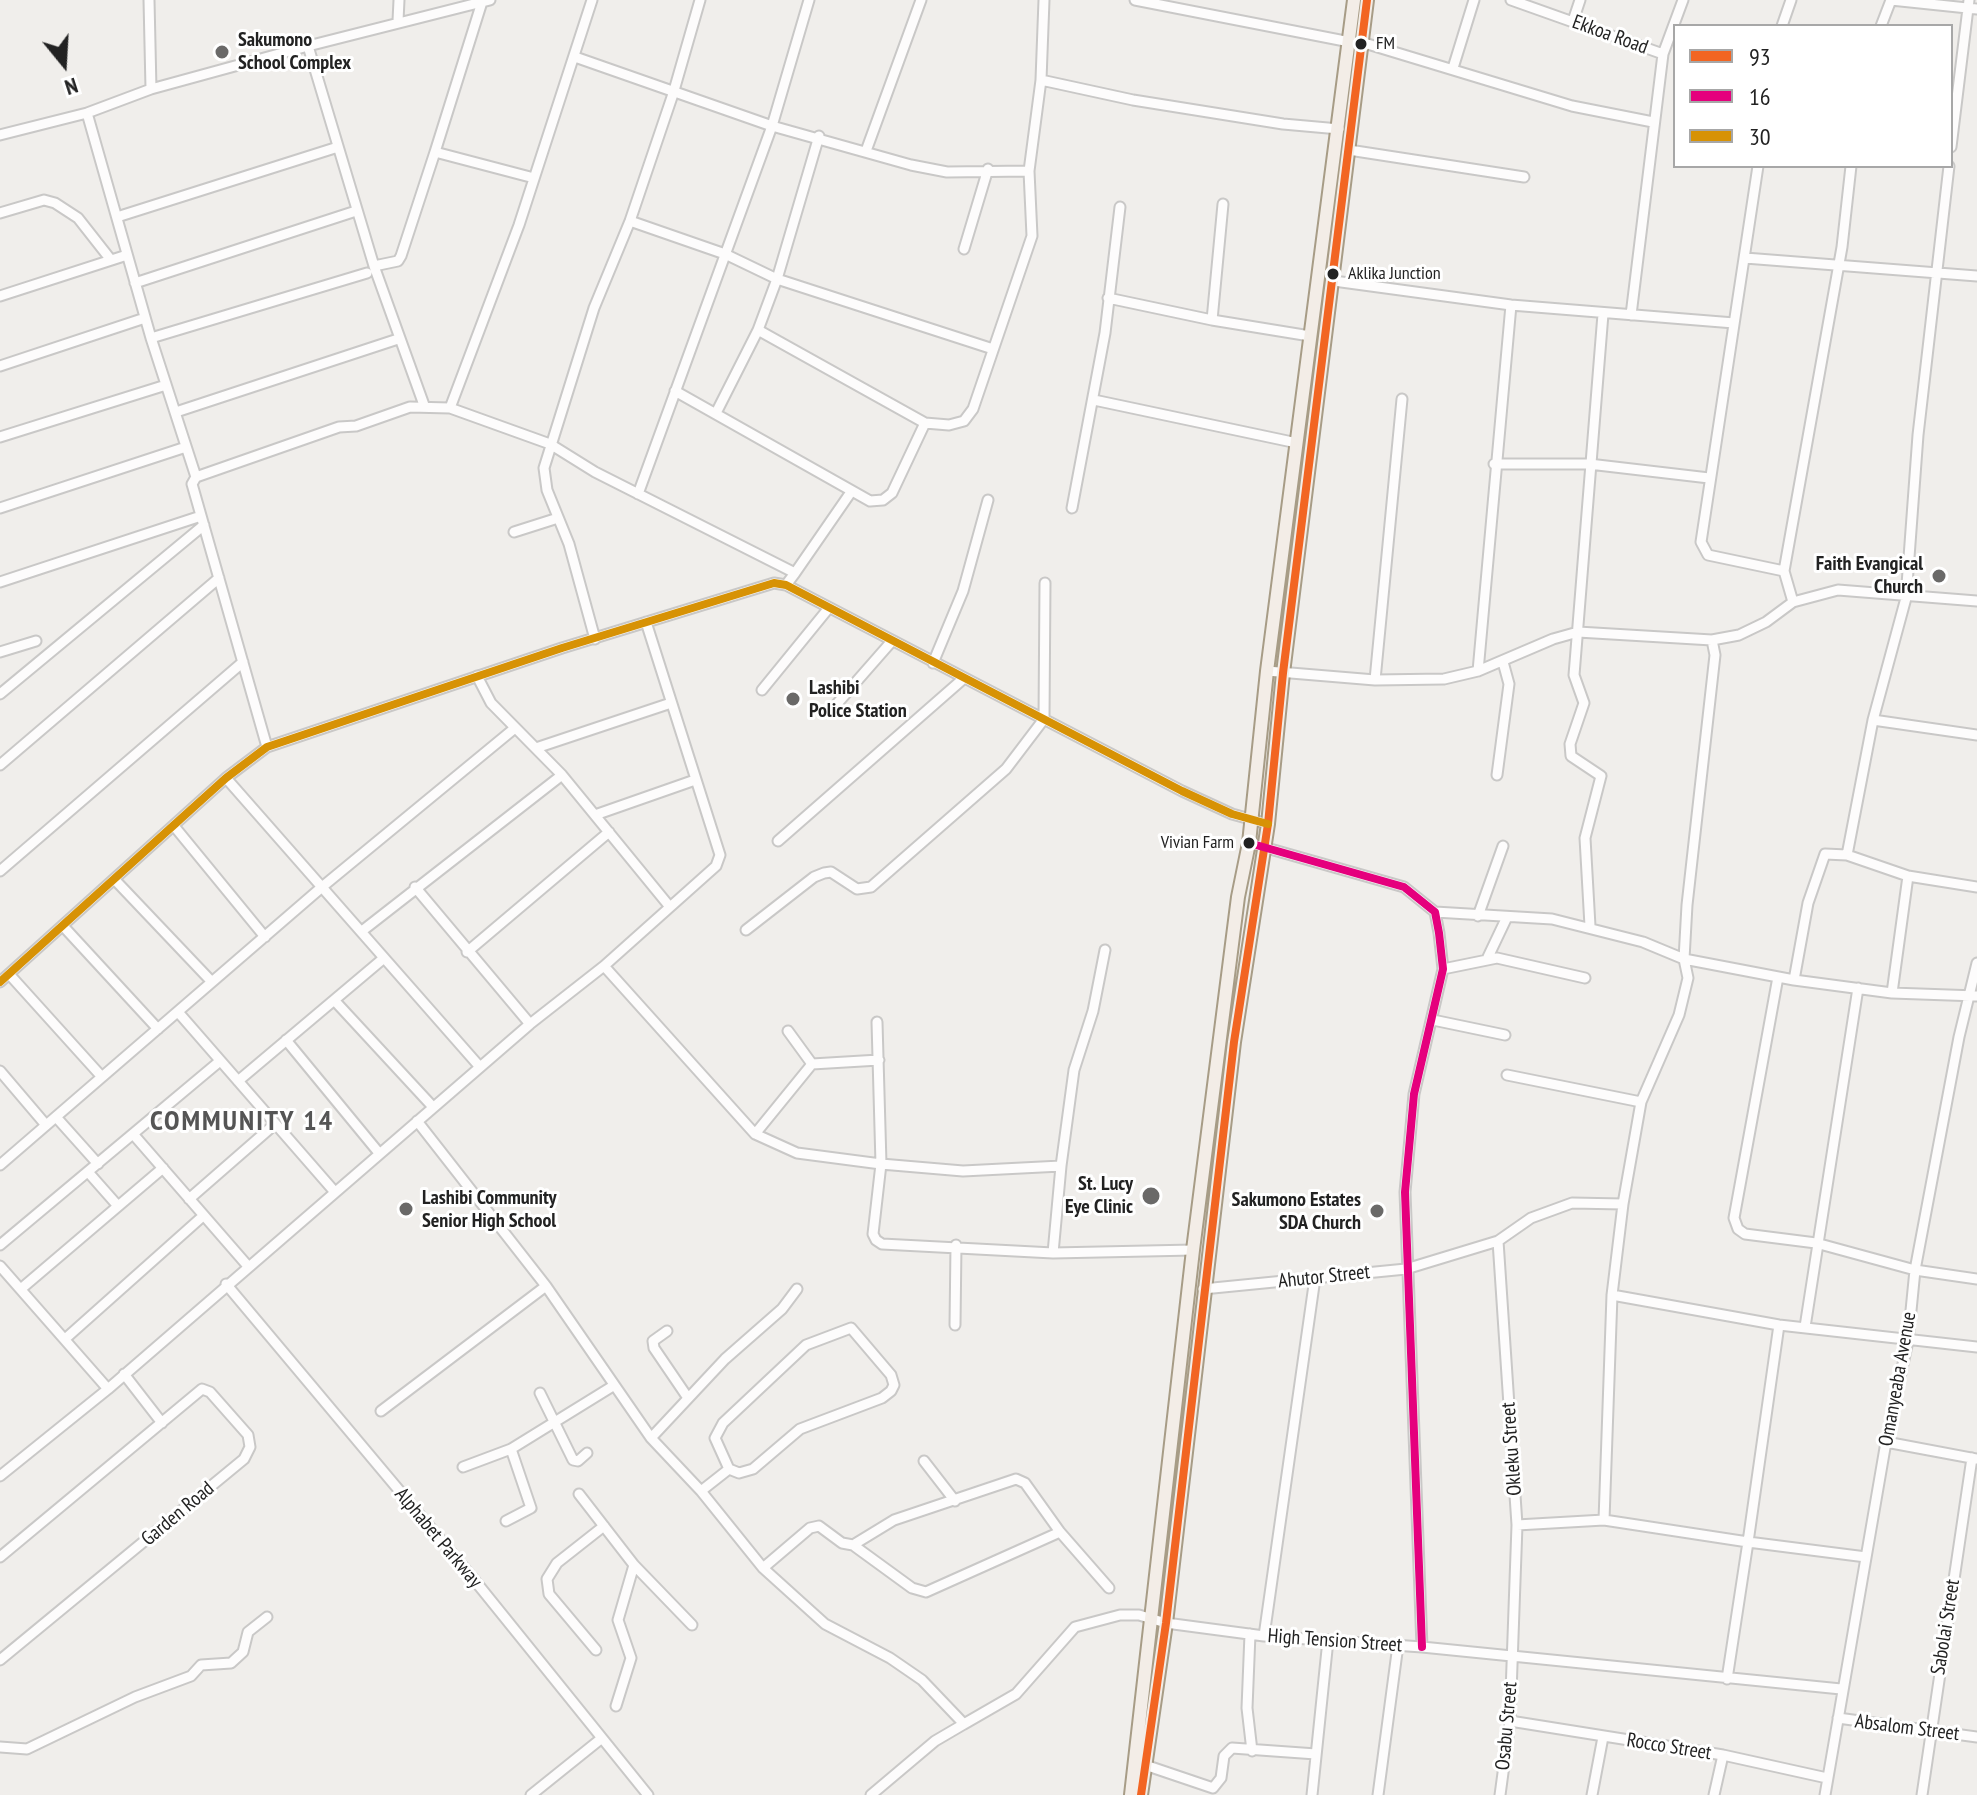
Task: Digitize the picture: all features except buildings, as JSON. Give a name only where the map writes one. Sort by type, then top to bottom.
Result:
[{"type":"main road","points":[[1141,1795],[1166,1623],[1203,1289],[1243,974],[1268,824],[1283,673],[1334,281],[1349,150],[1356,42],[1354,0]]},
{"type":"main road","points":[[1131,1795],[1193,1250],[1249,843],[1267,671],[1310,336],[1339,129],[1367,0]]},
{"type":"street","points":[[149,0],[151,89]]},
{"type":"street","points":[[398,21],[399,0]]},
{"type":"street","points":[[450,408],[534,178],[592,0]]},
{"type":"street","points":[[595,639],[569,544],[547,490],[544,468],[594,308],[630,221],[673,94],[700,0]]},
{"type":"street","points":[[638,494],[772,126],[809,0]]},
{"type":"street","points":[[866,151],[921,0]]},
{"type":"street","points":[[758,330],[925,423],[949,425],[964,421],[973,409],[1032,236],[1029,171],[1041,80],[1044,0]]},
{"type":"street","points":[[1135,0],[1356,42],[1453,68],[1572,106],[1653,122]]},
{"type":"street","points":[[1453,68],[1474,0]]},
{"type":"street","name":"Ekkoa Road","points":[[1511,0],[1663,54]]},
{"type":"street","points":[[1573,21],[1580,0]]},
{"type":"street","points":[[1676,24],[1683,0]]},
{"type":"street","points":[[1783,24],[1791,0]]},
{"type":"street","points":[[1882,24],[1891,0],[1971,6],[1953,133]]},
{"type":"street","points":[[0,135],[87,113],[151,89],[398,21],[486,1]]},
{"type":"street","points":[[151,338],[398,261],[486,1]]},
{"type":"street","points":[[1631,315],[1663,54],[1671,43]]},
{"type":"street","points":[[308,46],[370,270],[424,405]]},
{"type":"street","points":[[575,57],[673,94],[772,126],[819,136],[911,165],[947,172],[988,169],[1029,171]]},
{"type":"street","points":[[1041,80],[1133,100],[1283,124],[1339,129]]},
{"type":"street","points":[[87,113],[145,318],[196,477]]},
{"type":"street","points":[[716,413],[758,330],[777,279],[819,136]]},
{"type":"street","points":[[117,217],[338,147]]},
{"type":"street","points":[[1349,150],[1524,177]]},
{"type":"street","points":[[435,152],[534,178]]},
{"type":"street","points":[[1758,168],[1709,478],[1702,550],[1708,555],[1784,571]]},
{"type":"street","points":[[1793,602],[1784,571],[1798,510],[1839,263],[1851,168]]},
{"type":"street","points":[[1847,855],[1873,720],[1906,598],[1918,435],[1949,168]]},
{"type":"street","points":[[964,249],[988,169]]},
{"type":"street","points":[[0,213],[44,200],[55,203],[78,218],[111,260]]},
{"type":"street","points":[[1212,320],[1223,204]]},
{"type":"street","points":[[1072,508],[1094,400],[1120,207]]},
{"type":"street","points":[[135,283],[356,211]]},
{"type":"street","points":[[630,221],[725,254],[777,279],[993,349]]},
{"type":"street","points":[[0,296],[127,255]]},
{"type":"street","points":[[1745,258],[1977,276]]},
{"type":"street","points":[[1334,281],[1511,305],[1734,323]]},
{"type":"street","points":[[1108,298],[1310,336]]},
{"type":"street","points":[[1478,671],[1494,464],[1511,305]]},
{"type":"street","points":[[1590,926],[1585,838],[1601,776],[1570,752],[1584,703],[1574,675],[1603,314]]},
{"type":"street","points":[[0,366],[145,318]]},
{"type":"street","points":[[176,412],[398,339]]},
{"type":"street","points":[[0,437],[166,385]]},
{"type":"street","points":[[675,391],[870,501],[883,500],[892,493],[925,423]]},
{"type":"street","points":[[1375,680],[1402,399]]},
{"type":"street","points":[[1094,400],[1297,443]]},
{"type":"street","points":[[267,747],[192,484],[196,477],[339,427],[356,426],[424,405],[450,408],[550,444],[638,494],[795,573]]},
{"type":"street","points":[[0,508],[186,447]]},
{"type":"street","points":[[1494,464],[1589,464],[1709,478]]},
{"type":"street","points":[[786,585],[851,492]]},
{"type":"street","points":[[933,663],[963,591],[988,500]]},
{"type":"street","points":[[514,532],[558,518]]},
{"type":"street","points":[[0,582],[203,520]]},
{"type":"street","points":[[0,694],[203,520]]},
{"type":"street","points":[[0,765],[219,578]]},
{"type":"street","points":[[0,982],[116,881],[226,778],[267,747],[477,676],[774,583],[786,585],[1182,791],[1251,821],[1268,824]]},
{"type":"street","points":[[746,930],[814,877],[824,873],[831,872],[857,889],[871,887],[1006,769],[1044,719],[1045,583]]},
{"type":"street","points":[[1267,671],[1375,680],[1444,679],[1478,671],[1553,639],[1578,632],[1712,640],[1739,635],[1766,622],[1793,602],[1838,590],[1906,598],[1977,601]]},
{"type":"street","points":[[762,690],[828,609]]},
{"type":"street","points":[[0,1476],[108,1389],[247,1265],[530,1024],[604,966],[719,860],[646,622]]},
{"type":"street","points":[[1604,1520],[1612,1295],[1623,1204],[1641,1102],[1679,1015],[1688,978],[1684,959],[1687,905],[1715,655],[1712,640]]},
{"type":"street","points":[[0,652],[36,641]]},
{"type":"street","points":[[835,706],[892,641]]},
{"type":"street","points":[[0,871],[243,662]]},
{"type":"street","points":[[1497,775],[1509,684],[1503,662]]},
{"type":"street","points":[[477,676],[491,703],[562,775],[670,907]]},
{"type":"street","points":[[778,841],[963,679]]},
{"type":"street","points":[[536,748],[671,703]]},
{"type":"street","points":[[1873,720],[1977,735]]},
{"type":"street","points":[[0,1165],[322,887],[515,728]]},
{"type":"street","points":[[362,931],[562,775]]},
{"type":"street","points":[[226,778],[480,1067]]},
{"type":"street","points":[[595,815],[695,780]]},
{"type":"street","points":[[174,826],[265,937]]},
{"type":"street","points":[[467,952],[609,832]]},
{"type":"street","points":[[1249,843],[1404,887],[1435,912],[1552,919],[1590,926],[1684,959],[1794,980],[1892,993],[1973,995]]},
{"type":"street","points":[[1478,916],[1503,846]]},
{"type":"street","points":[[1794,980],[1808,903],[1822,856],[1829,852],[1908,876],[1977,887]]},
{"type":"street","points":[[1892,993],[1908,876]]},
{"type":"street","points":[[116,881],[212,982]]},
{"type":"street","points":[[415,887],[530,1024]]},
{"type":"street","points":[[1422,1647],[1405,1192],[1414,1094],[1443,969],[1435,912]]},
{"type":"street","points":[[1488,957],[1507,917]]},
{"type":"street","points":[[63,926],[158,1029]]},
{"type":"street","points":[[1053,1253],[1074,1070],[1093,1011],[1105,950]]},
{"type":"street","points":[[1443,969],[1488,957],[1585,978]]},
{"type":"street","points":[[238,1081],[384,958]]},
{"type":"street","name":"Omanyeaba Avenue","points":[[1825,1795],[1886,1442],[1908,1341],[1915,1270],[1973,995],[1977,963]]},
{"type":"street","points":[[604,966],[755,1134],[797,1153],[963,1171],[1061,1166]]},
{"type":"street","points":[[9,974],[102,1077]]},
{"type":"street","points":[[1778,977],[1734,1218],[1745,1234],[1816,1243],[1915,1270],[1977,1279]]},
{"type":"street","points":[[1805,1327],[1858,988]]},
{"type":"street","points":[[334,1000],[433,1107]]},
{"type":"street","points":[[178,1012],[334,1191]]},
{"type":"street","points":[[1433,1020],[1505,1035]]},
{"type":"street","points":[[877,1022],[881,1164],[873,1234],[876,1240],[882,1244],[956,1245],[1053,1253],[1170,1254],[1193,1250]]},
{"type":"street","points":[[788,1031],[812,1064]]},
{"type":"street","points":[[286,1040],[379,1153]]},
{"type":"street","points":[[755,1134],[812,1064],[879,1060]]},
{"type":"street","points":[[0,1245],[220,1061]]},
{"type":"street","points":[[0,1071],[46,1125]]},
{"type":"street","points":[[1507,1075],[1641,1102]]},
{"type":"street","points":[[56,1117],[98,1164]]},
{"type":"street","points":[[417,1121],[546,1286],[651,1438],[701,1491],[763,1568],[825,1624],[890,1658],[922,1680],[964,1724]]},
{"type":"street","points":[[189,1199],[275,1124]]},
{"type":"street","points":[[133,1134],[247,1265]]},
{"type":"street","points":[[22,1288],[163,1168]]},
{"type":"street","points":[[88,1172],[118,1206]]},
{"type":"street","name":"Ahutor Street","points":[[1203,1289],[1406,1269],[1498,1241],[1531,1218],[1572,1203],[1623,1204]]},
{"type":"street","points":[[65,1339],[203,1216]]},
{"type":"street","name":"Okleku Street","points":[[1498,1241],[1517,1525],[1513,1657]]},
{"type":"street","points":[[955,1325],[956,1245]]},
{"type":"street","points":[[0,1266],[108,1389]]},
{"type":"street","points":[[1264,1636],[1315,1278]]},
{"type":"street","name":"Alphabet Parkway","points":[[226,1284],[648,1795]]},
{"type":"street","points":[[381,1411],[546,1286]]},
{"type":"street","points":[[651,1438],[688,1398],[782,1309],[797,1289]]},
{"type":"street","points":[[1612,1295],[1779,1325],[1977,1347]]},
{"type":"street","points":[[1727,1679],[1779,1325]]},
{"type":"street","points":[[851,1328],[891,1375],[894,1385],[882,1398],[800,1429],[753,1469],[739,1473],[729,1469],[715,1438],[716,1431],[806,1345],[851,1328]]},
{"type":"street","points":[[667,1331],[653,1341],[654,1348],[688,1398]]},
{"type":"street","points":[[124,1374],[162,1423]]},
{"type":"street","points":[[463,1467],[511,1449],[613,1386]]},
{"type":"street","name":"Garden Road","points":[[0,1557],[194,1394],[206,1389],[248,1435],[250,1447],[233,1468],[0,1660]]},
{"type":"street","points":[[540,1393],[573,1460],[578,1461],[587,1453]]},
{"type":"street","points":[[1886,1442],[1974,1459]]},
{"type":"street","points":[[506,1521],[531,1508],[511,1449]]},
{"type":"street","name":"Sabolai Street","points":[[1922,1795],[1974,1459]]},
{"type":"street","points":[[924,1461],[955,1501]]},
{"type":"street","points":[[701,1491],[729,1469]]},
{"type":"street","points":[[853,1545],[894,1520],[1016,1479],[1025,1483],[1060,1532],[1109,1588]]},
{"type":"street","points":[[579,1494],[634,1565],[692,1625]]},
{"type":"street","points":[[1517,1525],[1604,1520],[1866,1557]]},
{"type":"street","points":[[596,1650],[549,1594],[547,1579],[557,1563],[604,1526]]},
{"type":"street","points":[[763,1568],[810,1528],[819,1526],[842,1543],[853,1545],[912,1588],[926,1592],[1060,1532]]},
{"type":"street","points":[[616,1706],[631,1658],[618,1620],[634,1565]]},
{"type":"street","name":"High Tension Street","points":[[871,1795],[935,1741],[1016,1694],[1075,1627],[1120,1615],[1264,1636],[1422,1647],[1841,1689]]},
{"type":"street","points":[[0,1747],[27,1749],[122,1703],[191,1676],[201,1665],[231,1663],[243,1652],[248,1632],[267,1617]]},
{"type":"street","points":[[1250,1634],[1247,1708],[1252,1751]]},
{"type":"street","points":[[1312,1795],[1328,1640]]},
{"type":"street","points":[[1378,1795],[1398,1645]]},
{"type":"street","name":"Osabu Street","points":[[1500,1795],[1510,1721],[1513,1657]]},
{"type":"street","name":"Absalom Street","points":[[1838,1718],[1977,1737]]},
{"type":"street","name":"Rocco Street","points":[[1510,1721],[1723,1755],[1827,1778]]},
{"type":"street","points":[[1592,1795],[1603,1737]]},
{"type":"street","points":[[531,1795],[602,1738]]},
{"type":"street","points":[[1145,1765],[1213,1788],[1218,1785],[1227,1751],[1316,1754]]},
{"type":"street","points":[[1714,1795],[1723,1755]]},
{"type":"transit line","name":"93","points":[[1141,1795],[1166,1623],[1234,1042],[1268,824],[1283,673],[1367,0]]},
{"type":"transit line","name":"30","points":[[0,982],[226,778],[267,747],[562,648],[774,583],[786,585],[1182,791],[1232,814],[1268,824]]},
{"type":"transit line","name":"16","points":[[1249,843],[1404,887],[1435,912],[1443,969],[1414,1094],[1405,1192],[1422,1647]]},
{"type":"place","name":"FM","points":[[1361,44]]},
{"type":"place","name":"Sakumono School Complex","points":[[222,52]]},
{"type":"place","name":"Aklika Junction","points":[[1333,274]]},
{"type":"place","name":"Faith Evangical Church","points":[[1939,576]]},
{"type":"place","name":"Lashibi Police Station","points":[[793,699]]},
{"type":"place","name":"Vivian Farm","points":[[1249,843]]},
{"type":"place","name":"St. Lucy Eye Clinic","points":[[1151,1196]]},
{"type":"place","name":"Lashibi Community Senior High School","points":[[406,1209]]},
{"type":"place","name":"Sakumono Estates SDA Church","points":[[1377,1211]]},
{"type":"district","name":"COMMUNITY 14","points":[[242,1122]]}]
